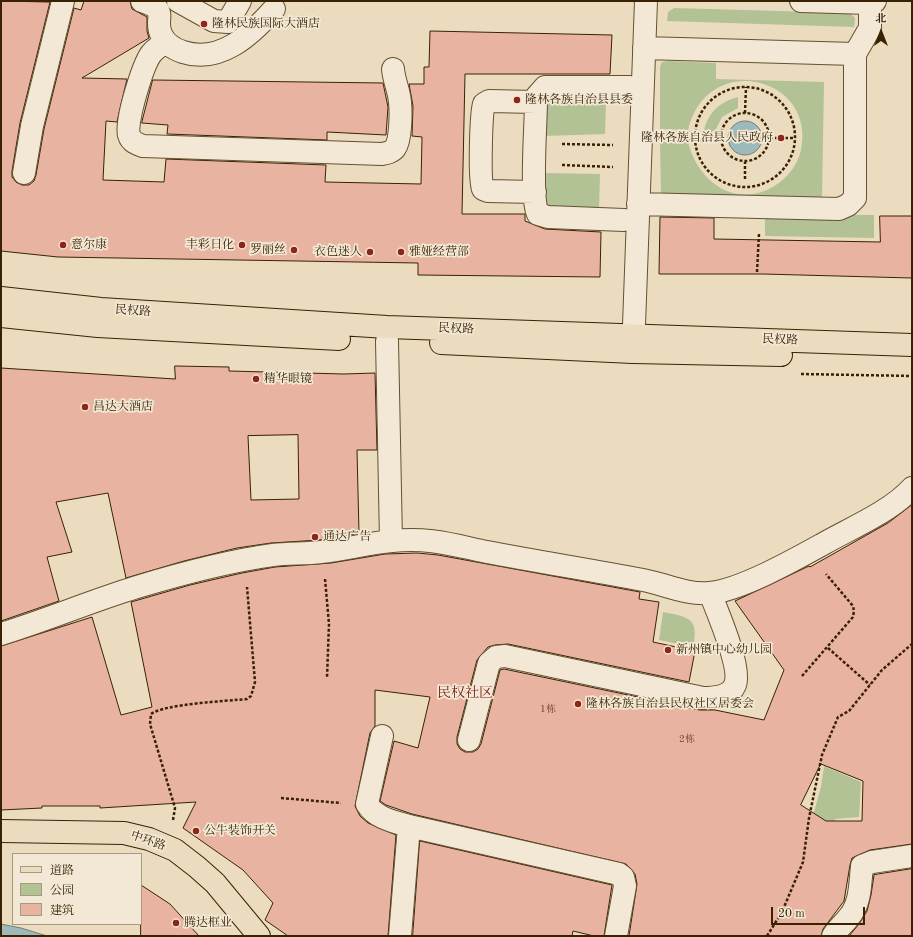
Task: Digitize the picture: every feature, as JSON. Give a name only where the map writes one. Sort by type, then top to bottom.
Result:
[{"type":"main road","name":"民权路","points":[[1,298],[101,309],[626,343],[912,358]]},
{"type":"main road","name":"民权路","points":[[1,316],[114,326],[387,341],[912,345]]},
{"type":"main road","name":"中环路","points":[[1,832],[124,833],[162,844],[175,850],[215,883],[259,936]]},
{"type":"main road","name":"中环路","points":[[1,838],[100,840],[146,847],[170,858],[192,872],[209,889],[244,936]]},
{"type":"street","points":[[24,173],[32,126],[63,1]]},
{"type":"street","points":[[142,1],[155,5],[158,9],[160,15],[159,28],[166,43],[177,50],[195,56],[209,56],[224,50],[260,25],[274,9]]},
{"type":"street","points":[[178,1],[214,21],[221,23],[228,22],[240,1]]},
{"type":"street","points":[[626,343],[624,220],[633,1]]},
{"type":"street","points":[[626,343],[638,204],[646,1]]},
{"type":"street","points":[[638,204],[838,209],[848,205],[855,198],[855,54],[870,28],[872,2],[801,1]]},
{"type":"street","points":[[166,43],[151,54],[130,110],[128,124],[129,136],[133,142],[143,146],[382,154],[391,152],[396,147],[399,139],[400,103],[394,82],[393,69]]},
{"type":"street","points":[[644,48],[855,54]]},
{"type":"street","points":[[624,220],[542,217],[538,214],[536,209],[535,192],[536,96],[545,87],[630,87]]},
{"type":"street","points":[[535,192],[488,191],[483,189],[481,185],[481,162],[484,104],[489,101],[536,102]]},
{"type":"street","points":[[387,341],[391,541]]},
{"type":"street","points":[[1,634],[43,621],[138,587],[242,561],[274,555],[322,552],[391,541],[418,540],[450,543],[486,552],[649,581],[683,590],[710,594],[736,587],[808,553],[887,508],[904,497],[912,488]]},
{"type":"street","points":[[469,740],[489,663],[496,657],[505,656],[703,698],[718,698],[728,692],[735,686],[736,670],[722,621],[710,594]]},
{"type":"street","points":[[382,736],[367,804],[369,808],[381,816],[409,826],[619,874],[624,877],[625,886],[616,936]]},
{"type":"street","points":[[400,936],[409,826]]},
{"type":"street","points":[[833,936],[841,924],[849,918],[856,903],[862,866],[872,862],[912,856]]},
{"type":"path","points":[[745,112],[746,87]]},
{"type":"path","points":[[746,87],[771,95],[782,104],[789,114],[795,138],[792,153],[786,165],[777,175],[766,182],[745,187],[727,184],[710,172],[698,154],[695,133],[697,122],[708,104],[725,92],[746,87]]},
{"type":"path","points":[[745,112],[753,114],[765,123],[769,130],[770,138],[765,152],[752,161],[745,162],[732,158],[727,153],[720,141],[720,133],[727,121],[732,116],[745,112]]},
{"type":"path","points":[[667,133],[720,133]]},
{"type":"path","points":[[770,138],[795,138]]},
{"type":"path","points":[[660,139],[720,141]]},
{"type":"path","points":[[745,162],[745,187]]},
{"type":"path","points":[[757,272],[760,207]]},
{"type":"path","points":[[322,552],[329,624],[327,678]]},
{"type":"path","points":[[802,676],[828,648],[853,616],[854,611],[853,606],[808,553]]},
{"type":"path","points":[[162,844],[174,819],[175,808],[150,724],[151,714],[155,711],[169,708],[247,699],[254,691],[255,682],[246,579],[242,561]]},
{"type":"path","points":[[768,936],[782,912],[803,862],[809,818],[822,755],[828,737],[838,717],[849,711],[882,670],[912,644]]},
{"type":"path","points":[[828,648],[870,685]]},
{"type":"path","points":[[281,798],[367,804]]},
{"type":"green space","points":[[674,8],[850,13],[855,18],[854,27],[667,21],[668,12]]},
{"type":"green space","points":[[662,62],[716,63],[716,79],[824,82],[822,199],[664,197],[661,193],[660,142],[688,142],[692,155],[699,167],[717,186],[740,194],[753,194],[773,187],[789,174],[799,157],[801,150],[802,125],[793,105],[777,90],[758,82],[736,81],[716,89],[699,105],[688,130],[660,129],[660,67]]},
{"type":"green space","points":[[544,97],[601,97],[606,102],[605,134],[543,136]]},
{"type":"green space","points":[[738,97],[738,108],[722,117],[715,131],[704,131],[708,118],[720,105]]},
{"type":"green space","points":[[544,173],[600,174],[599,207],[596,212],[545,211]]},
{"type":"green space","points":[[765,214],[874,215],[874,238],[765,236]]},
{"type":"green space","points":[[663,612],[690,620],[693,624],[694,630],[693,647],[659,640]]},
{"type":"green space","points":[[824,766],[861,782],[859,817],[835,819],[836,853],[811,823],[821,787]]},
{"type":"water","points":[[742,121],[748,121],[752,122],[759,128],[762,138],[761,145],[755,152],[748,155],[742,155],[738,154],[731,148],[728,141],[728,135],[729,131],[735,124]]},
{"type":"water","points":[[1,924],[21,928],[47,936],[1,936]]},
{"type":"building","points":[[1,1],[50,2],[20,123],[12,171],[12,177],[16,182],[22,185],[29,185],[34,181],[44,129],[74,8],[81,10],[84,1],[130,1],[132,9],[147,17],[147,31],[149,38],[82,78],[127,79],[117,122],[106,121],[103,180],[164,182],[166,159],[326,165],[325,182],[421,184],[422,137],[412,136],[413,106],[409,84],[424,84],[424,67],[429,67],[430,31],[612,35],[610,74],[465,74],[462,214],[525,214],[525,221],[545,229],[601,232],[600,277],[418,275],[418,263],[58,257],[1,251]]},
{"type":"building","points":[[153,80],[383,83],[388,107],[386,135],[327,132],[327,140],[167,134],[168,125],[142,123]]},
{"type":"building","points":[[880,216],[912,216],[912,278],[763,274],[659,274],[660,217],[714,218],[714,239],[880,242]]},
{"type":"building","points":[[175,366],[229,367],[229,371],[344,374],[375,373],[377,450],[357,450],[359,533],[320,540],[271,543],[237,548],[184,561],[126,578],[108,493],[56,502],[72,552],[47,557],[59,601],[1,621],[1,368],[175,379]],"holes":[[[298,435],[299,499],[251,500],[248,436]]]},
{"type":"building","points":[[912,505],[912,844],[870,850],[852,858],[844,901],[823,929],[821,936],[629,936],[637,884],[635,874],[626,864],[412,814],[386,805],[380,801],[394,741],[418,748],[430,697],[375,690],[375,726],[370,733],[355,806],[360,816],[368,823],[396,835],[388,936],[288,936],[265,920],[273,903],[243,870],[183,828],[196,802],[100,808],[100,806],[42,806],[42,808],[1,810],[1,646],[92,617],[121,715],[152,707],[131,602],[190,585],[275,567],[331,563],[385,554],[417,553],[438,555],[640,592],[639,599],[659,602],[653,642],[695,651],[689,682],[508,644],[488,647],[477,660],[457,737],[457,744],[460,749],[465,752],[473,752],[478,749],[481,744],[500,670],[504,669],[700,710],[715,710],[764,720],[784,670],[735,601],[809,566],[810,567],[888,523]],"holes":[[[821,764],[863,781],[862,821],[826,821],[801,805]]]},
{"type":"building","points":[[420,841],[612,885],[604,936],[594,936],[573,931],[572,936],[413,936]]},
{"type":"building","points":[[912,869],[912,936],[849,936],[867,911],[874,875]]},
{"type":"building","points":[[142,886],[170,904],[199,936],[141,936]]},
{"type":"place","name":"隆林民族国际大酒店","points":[[204,24]]},
{"type":"place","name":"隆林各族自治县县委","points":[[517,100]]},
{"type":"place","name":"隆林各族自治县人民政府","points":[[781,138]]},
{"type":"place","name":"意尔康","points":[[63,245]]},
{"type":"place","name":"丰彩日化","points":[[242,245]]},
{"type":"place","name":"罗丽丝","points":[[294,250]]},
{"type":"place","name":"衣色迷人","points":[[370,252]]},
{"type":"place","name":"雅娅经营部","points":[[401,252]]},
{"type":"place","name":"精华眼镜","points":[[256,379]]},
{"type":"place","name":"昌达大酒店","points":[[85,407]]},
{"type":"place","name":"通达广告","points":[[315,537]]},
{"type":"place","name":"新州镇中心幼儿园","points":[[668,650]]},
{"type":"place","name":"隆林各族自治县民权社区居委会","points":[[578,704]]},
{"type":"place","name":"公牛装饰开关","points":[[196,831]]},
{"type":"place","name":"腾达框业","points":[[176,923]]},
{"type":"district","name":"民权社区","points":[[465,693]]}]
